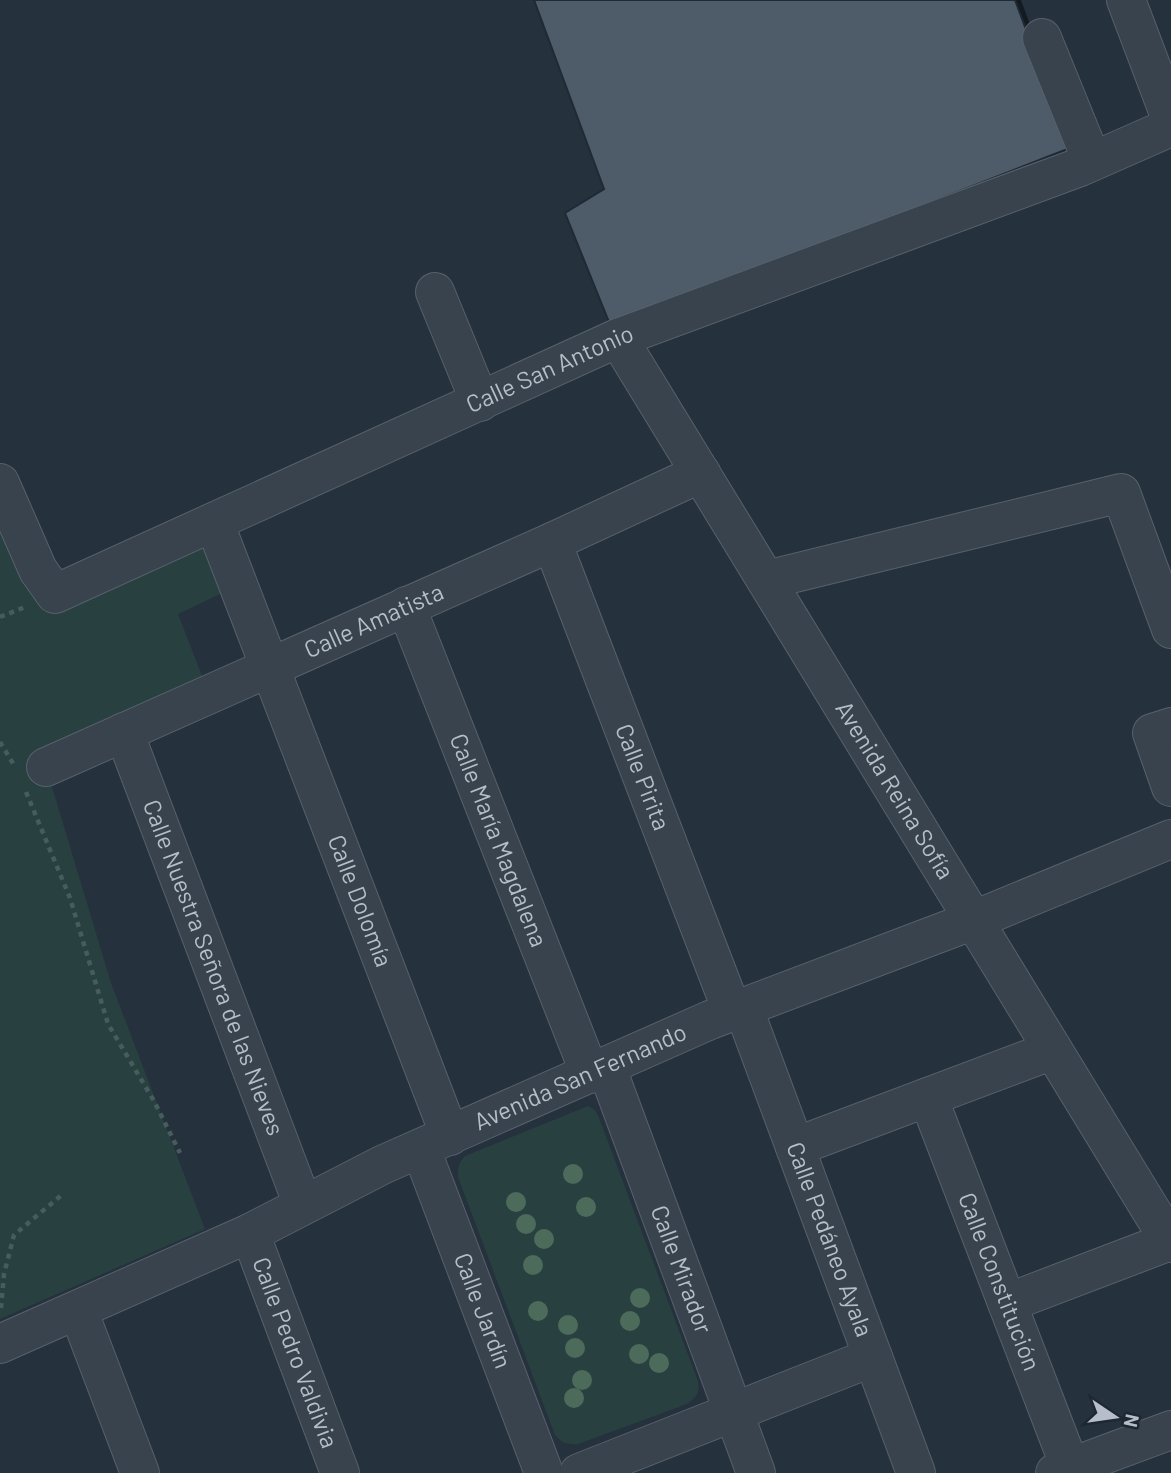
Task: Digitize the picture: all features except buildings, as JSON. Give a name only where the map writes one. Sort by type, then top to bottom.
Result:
[{"type":"street","points":[[1126,0],[1171,119]]},
{"type":"street","points":[[1042,38],[1092,161]]},
{"type":"street","name":"Calle San Antonio","points":[[0,483],[38,570],[55,594],[618,338],[1092,161],[1171,127]]},
{"type":"street","points":[[435,292],[480,402]]},
{"type":"street","name":"Avenida Reina Sofía","points":[[618,338],[1170,1242]]},
{"type":"street","name":"Calle Amatista","points":[[30,775],[701,473]]},
{"type":"street","points":[[766,580],[1121,493],[1171,629]]},
{"type":"street","name":"Calle Dolomía","points":[[214,522],[271,666],[435,1142]]},
{"type":"street","name":"Calle Pirita","points":[[552,542],[737,1009]]},
{"type":"street","name":"Calle María Magdalena","points":[[406,607],[598,1070]]},
{"type":"street","points":[[1171,727],[1152,733],[1171,787]]},
{"type":"street","name":"Calle Nuestra Señora de las Nieves","points":[[124,732],[303,1205]]},
{"type":"street","name":"Avenida San Fernando","points":[[1,1326],[78,1310],[250,1233],[435,1142],[737,1009],[974,920],[1171,839]]},
{"type":"street","name":"Calle Pedáneo Ayala","points":[[737,1009],[795,1147],[916,1473]]},
{"type":"street","points":[[795,1147],[1053,1050]]},
{"type":"street","name":"Calle Mirador","points":[[598,1070],[756,1473]]},
{"type":"street","name":"Calle Constitución","points":[[928,1097],[1007,1303],[1062,1470]]},
{"type":"street","name":"Calle Jardín","points":[[435,1142],[544,1473]]},
{"type":"street","name":"Calle Pedro Valdivia","points":[[250,1233],[340,1473]]},
{"type":"street","points":[[1007,1303],[1170,1242]]},
{"type":"street","points":[[78,1310],[140,1473]]},
{"type":"street","points":[[579,1473],[873,1357]]},
{"type":"street","points":[[1062,1470],[1171,1430]]},
{"type":"path","points":[[0,742],[30,775],[108,1024],[154,1101],[180,1153]]},
{"type":"path","points":[[1,1326],[4,1274],[14,1235],[64,1193]]},
{"type":"green space","points":[[0,487],[55,593],[214,522],[239,585],[178,614],[209,694],[46,767],[111,983],[205,1229],[0,1319]]},
{"type":"green space","points":[[588,1106],[595,1110],[599,1118],[699,1389],[687,1404],[578,1444],[571,1444],[562,1442],[555,1435],[458,1171],[465,1156]]}]
